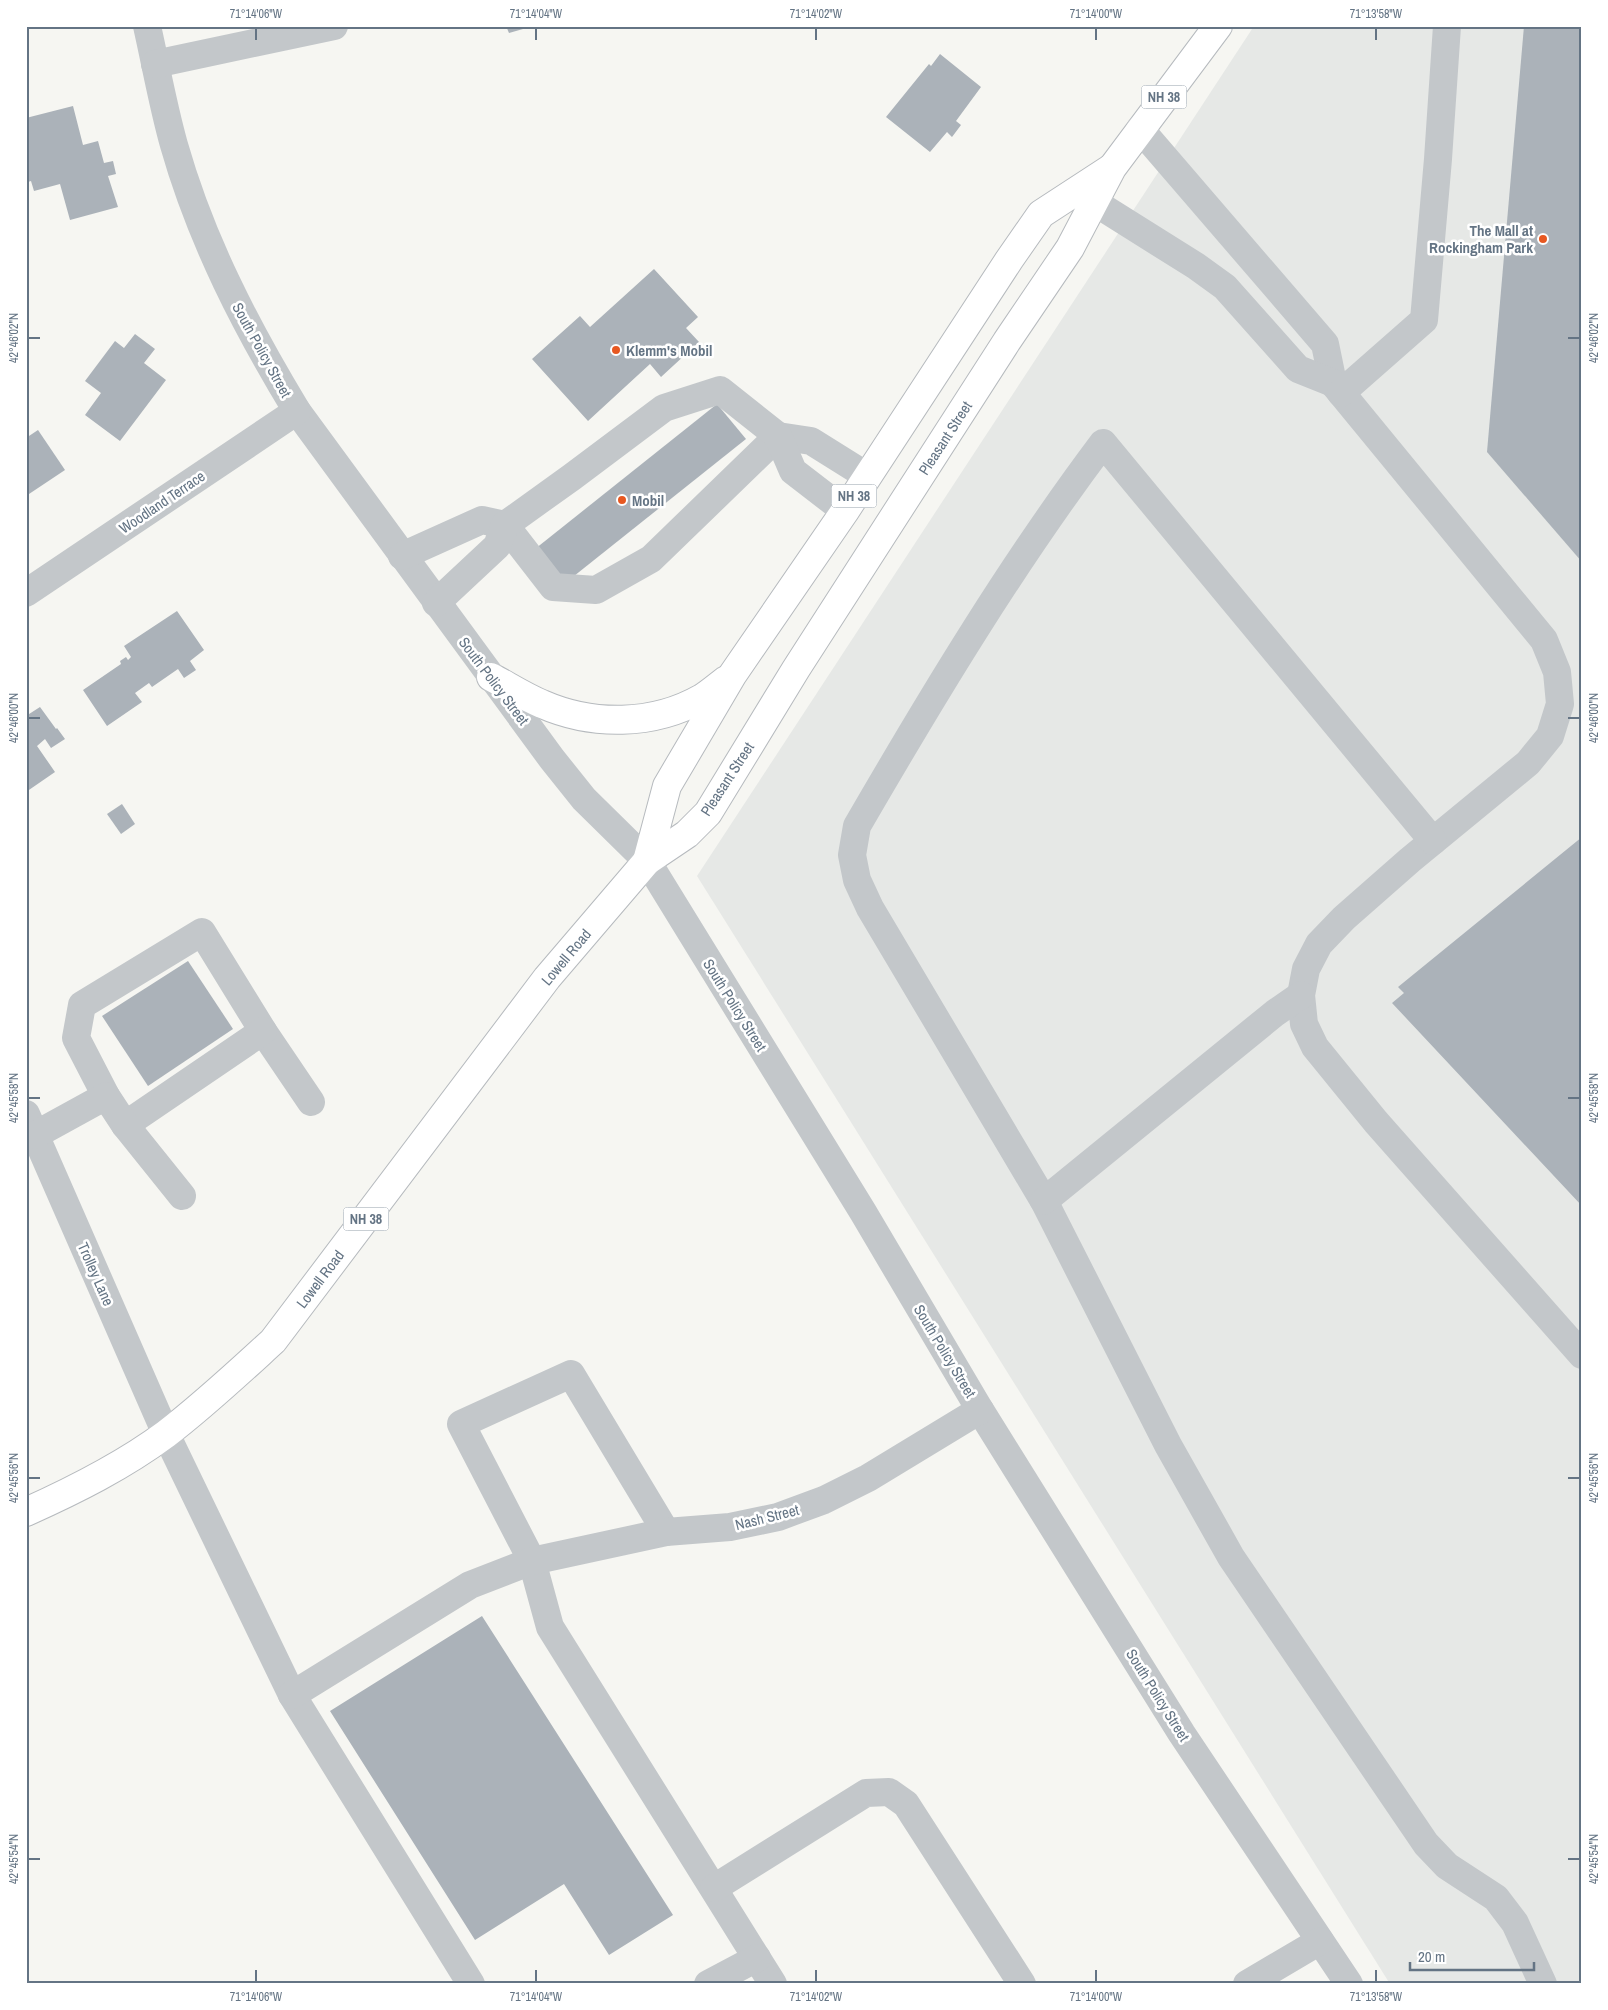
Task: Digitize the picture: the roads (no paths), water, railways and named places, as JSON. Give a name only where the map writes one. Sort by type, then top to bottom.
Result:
[{"type":"main road","name":"Pleasant Street","points":[[647,861],[687,834],[708,813],[818,635],[1007,341],[1070,248],[1112,168],[1218,26]]},
{"type":"main road","name":"Pleasant Street","points":[[647,861],[667,786],[734,674],[845,511],[866,476],[1009,260],[1041,214],[1112,168]]},
{"type":"main road","points":[[491,677],[542,704],[578,716],[616,722],[669,712],[701,698],[734,674]]},
{"type":"main road","name":"Lowell Road","points":[[26,1512],[73,1490],[122,1463],[166,1434],[222,1388],[273,1341],[547,978],[647,861]]},
{"type":"street","name":"South Policy Street","points":[[147,26],[174,145],[208,243],[230,292],[261,352],[297,411],[436,603],[552,758],[584,799],[647,861],[863,1212],[980,1410],[1182,1734],[1349,1984]]},
{"type":"street","points":[[155,64],[334,26]]},
{"type":"street","points":[[1337,388],[1424,320],[1447,26]]},
{"type":"street","points":[[1140,129],[1325,344],[1337,388],[1544,640],[1557,672],[1560,704],[1550,736],[1528,763],[1433,841],[1344,918],[1319,944],[1306,969],[1300,994],[1304,1024],[1315,1047],[1376,1122],[1582,1355]]},
{"type":"street","points":[[1094,202],[1196,266],[1225,287],[1298,369],[1337,388]]},
{"type":"street","points":[[436,603],[497,546],[505,525],[664,408],[720,390],[778,436],[793,471],[845,511]]},
{"type":"street","name":"Woodland Terrace","points":[[26,594],[297,411]]},
{"type":"street","points":[[778,436],[811,441],[866,476]]},
{"type":"street","points":[[402,556],[482,520],[505,525],[553,587],[596,590],[651,559],[778,436]]},
{"type":"street","points":[[1433,841],[1104,443],[1030,544],[966,644],[858,826],[852,855],[858,880],[870,908],[1044,1201],[1168,1445],[1231,1557],[1426,1844],[1447,1866],[1496,1898],[1510,1916],[1543,1984]]},
{"type":"street","points":[[182,1196],[125,1124],[106,1096],[76,1038],[82,1006],[202,932],[263,1031],[311,1102]]},
{"type":"street","points":[[1044,1201],[1300,994]]},
{"type":"street","points":[[125,1124],[263,1031]]},
{"type":"street","points":[[31,1125],[106,1096]]},
{"type":"street","name":"Trolley Lane","points":[[31,1125],[166,1434],[292,1695],[471,1984]]},
{"type":"street","points":[[666,1532],[571,1374],[461,1424],[532,1561],[550,1627],[773,1984]]},
{"type":"street","name":"Nash Street","points":[[292,1695],[470,1585],[532,1561],[666,1532],[730,1527],[769,1519],[824,1500],[868,1478],[980,1410]]},
{"type":"street","points":[[714,1888],[866,1793],[889,1792],[906,1804],[1022,1984]]},
{"type":"street","points":[[1248,1984],[1320,1941]]},
{"type":"street","points":[[708,1984],[757,1958]]},
{"type":"place","name":"The Mall at Rockingham Park","points":[[1543,239]]},
{"type":"place","name":"Klemm's Mobil","points":[[616,350]]},
{"type":"place","name":"Mobil","points":[[622,500]]}]
